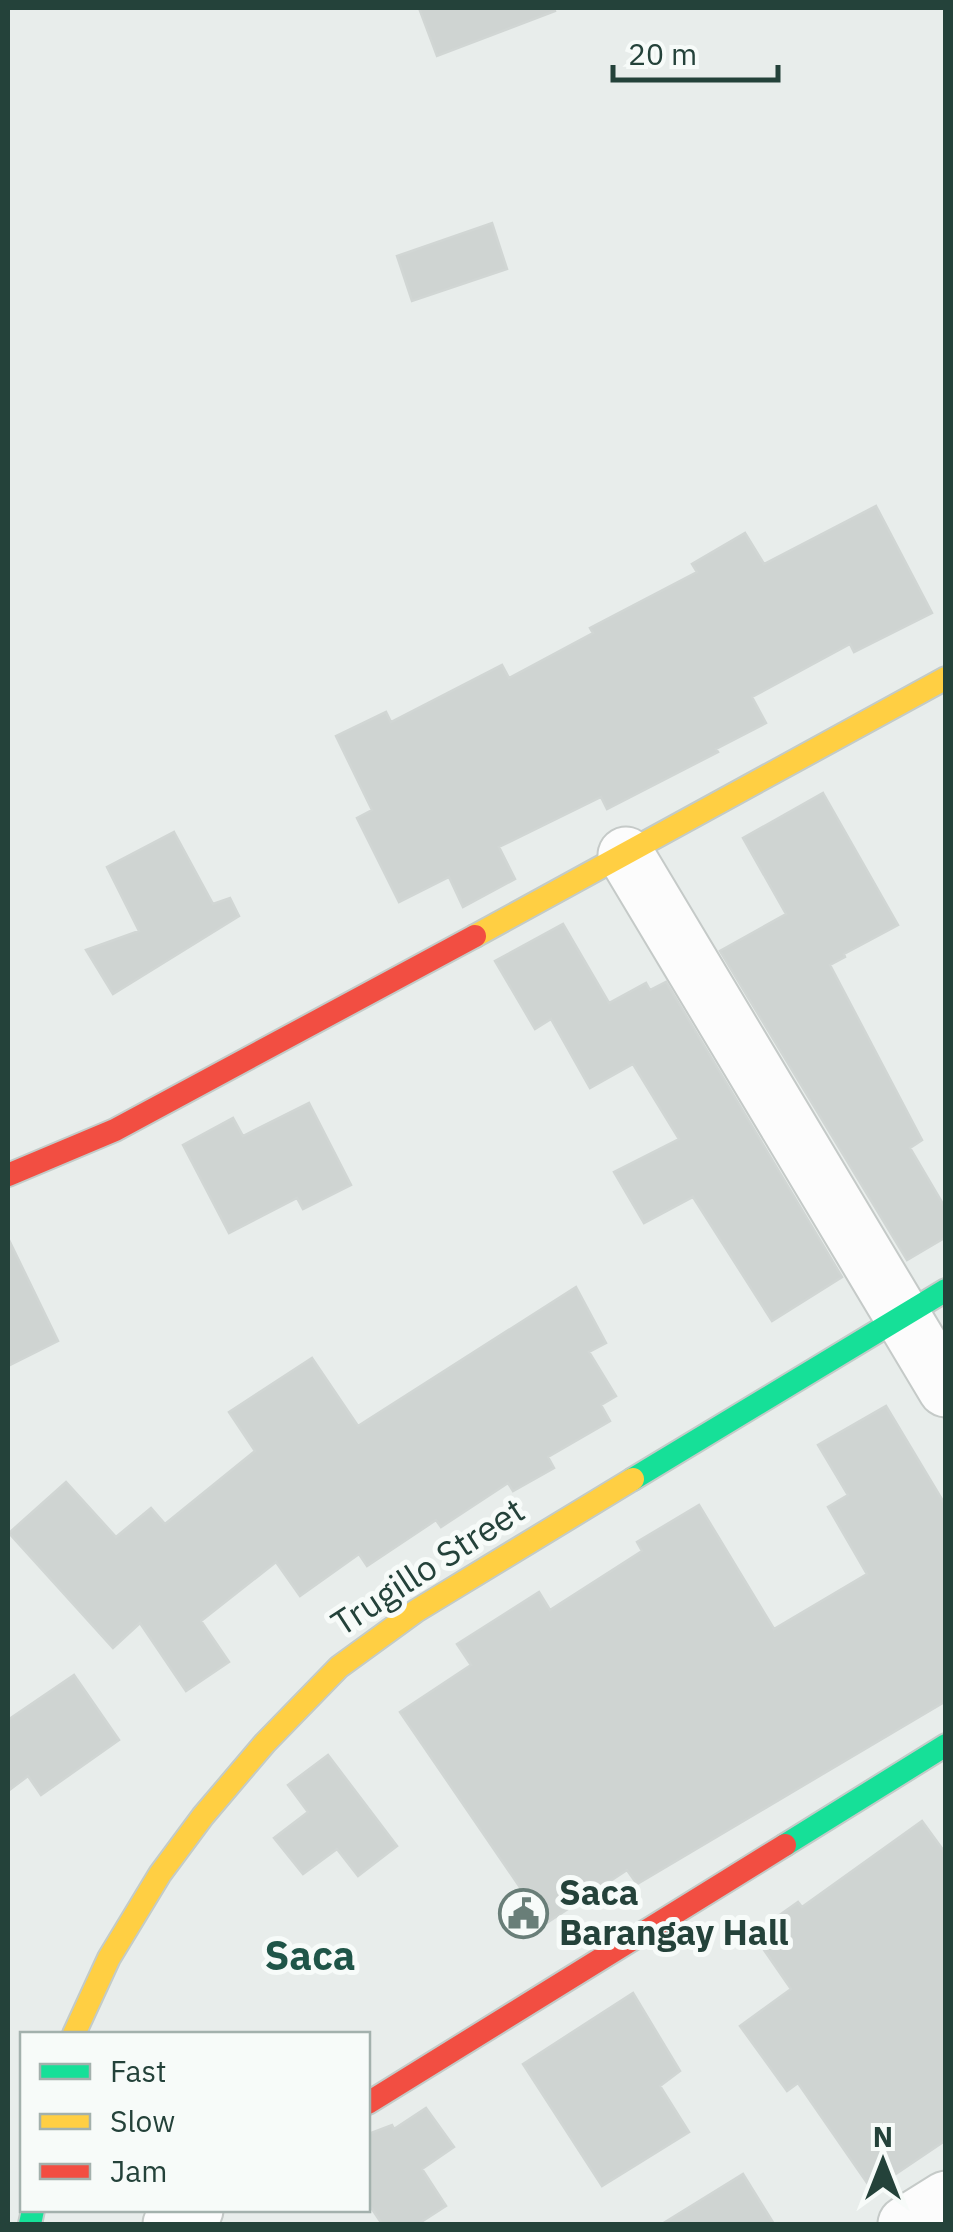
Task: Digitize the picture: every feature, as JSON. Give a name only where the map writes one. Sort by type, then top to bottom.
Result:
[{"type":"street","points":[[8,1176],[114,1130],[946,678]]},
{"type":"street","points":[[626,855],[924,1303],[946,1390]]},
{"type":"street","name":"Trugillo Street","points":[[75,2032],[109,1958],[160,1874],[265,1743],[338,1667],[416,1611],[924,1303]]},
{"type":"street","points":[[370,2102],[946,1745]]},
{"type":"street","points":[[906,2224],[946,2199]]},
{"type":"building","points":[[419,8],[554,8],[555,11],[437,56]]},
{"type":"building","points":[[492,223],[507,269],[412,301],[397,256]]},
{"type":"building","points":[[876,506],[932,613],[854,652],[850,644],[752,697],[766,723],[716,749],[718,752],[607,809],[601,797],[499,847],[515,879],[463,907],[449,877],[399,902],[357,818],[372,810],[336,736],[386,712],[391,722],[502,665],[509,678],[593,633],[590,628],[697,572],[692,564],[745,533],[764,564]]},
{"type":"building","points":[[823,793],[898,925],[830,965],[922,1140],[910,1148],[946,1209],[946,1237],[907,1260],[720,951],[786,914],[743,838]]},
{"type":"building","points":[[174,832],[213,904],[230,898],[239,916],[113,994],[86,950],[139,931],[107,867]]},
{"type":"building","points":[[563,924],[609,1003],[646,983],[650,990],[666,982],[842,1277],[772,1321],[693,1197],[644,1223],[614,1172],[679,1139],[633,1064],[590,1088],[551,1019],[535,1029],[495,961]]},
{"type":"building","points":[[309,1103],[351,1185],[303,1209],[297,1198],[229,1233],[183,1145],[233,1118],[243,1136]]},
{"type":"building","points":[[8,1238],[58,1341],[8,1366]]},
{"type":"building","points":[[576,1287],[606,1343],[589,1352],[616,1396],[601,1405],[610,1421],[548,1457],[554,1468],[513,1491],[508,1483],[441,1527],[436,1520],[367,1566],[359,1554],[300,1596],[276,1562],[201,1621],[229,1662],[186,1691],[140,1623],[113,1648],[9,1533],[66,1482],[116,1537],[151,1508],[165,1524],[255,1451],[229,1412],[312,1358],[358,1426]]},
{"type":"building","points":[[886,1406],[946,1506],[946,1701],[637,1884],[627,1870],[545,1924],[400,1712],[471,1665],[457,1644],[539,1592],[550,1610],[642,1551],[637,1542],[699,1505],[774,1629],[867,1574],[828,1507],[848,1495],[818,1445]]},
{"type":"building","points":[[74,1675],[119,1740],[41,1795],[28,1776],[8,1791],[8,1720]]},
{"type":"building","points":[[328,1755],[397,1846],[358,1876],[337,1849],[303,1874],[274,1838],[308,1812],[288,1785]]},
{"type":"building","points":[[922,1821],[946,1854],[946,2140],[872,2190],[798,2083],[787,2091],[740,2026],[791,1989],[753,1934],[798,1902],[802,1907]]},
{"type":"building","points":[[633,1993],[680,2071],[660,2086],[689,2132],[602,2186],[523,2064]]},
{"type":"building","points":[[426,2108],[454,2147],[422,2169],[446,2206],[418,2224],[382,2224],[370,2206],[370,2133],[392,2125],[394,2129]]},
{"type":"building","points":[[743,2174],[774,2224],[662,2224]]},
{"type":"traffic: fast","points":[[633,1479],[946,1290]]},
{"type":"traffic: fast","points":[[785,1845],[946,1745]]},
{"type":"traffic: fast","points":[[30,2224],[33,2212]]},
{"type":"traffic: slow","points":[[475,936],[946,678]]},
{"type":"traffic: slow","points":[[75,2032],[109,1958],[160,1874],[265,1743],[339,1667],[416,1611],[633,1479]]},
{"type":"traffic: jam","points":[[8,1175],[115,1130],[475,936]]},
{"type":"traffic: jam","points":[[370,2102],[785,1845]]},
{"type":"place","name":"Saca Barangay Hall","points":[[524,1913]]},
{"type":"district","name":"Saca","points":[[310,1956]]}]
